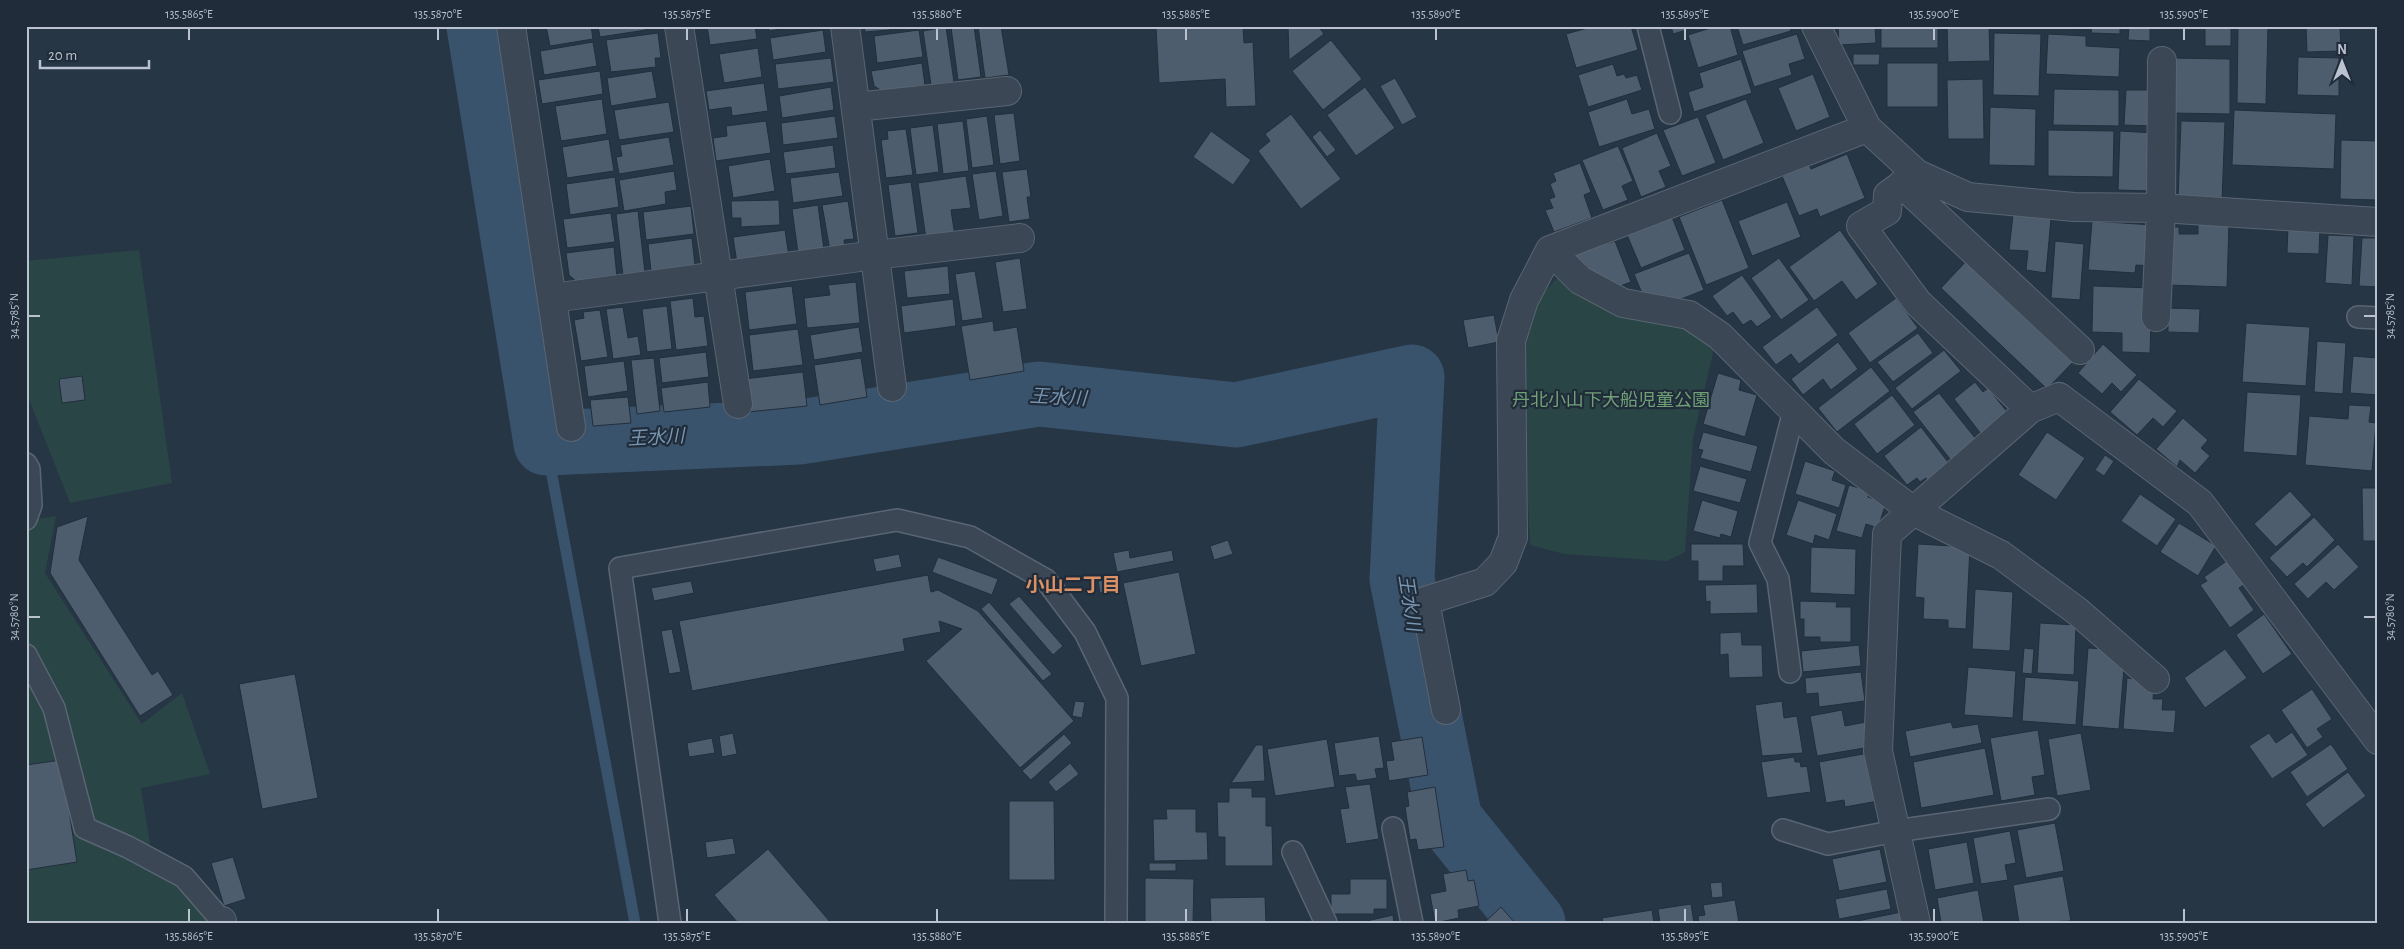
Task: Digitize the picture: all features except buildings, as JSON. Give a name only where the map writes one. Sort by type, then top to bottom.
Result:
[{"type":"street","points":[[512,26],[571,427]]},
{"type":"street","points":[[679,26],[738,404]]},
{"type":"street","points":[[845,26],[892,387]]},
{"type":"street","points":[[1816,26],[1867,128],[1910,179],[2080,350]]},
{"type":"street","points":[[2156,317],[2161,208],[2162,62]]},
{"type":"street","points":[[856,107],[1007,91]]},
{"type":"street","points":[[1446,710],[1425,600],[1485,582],[1503,563],[1513,537],[1511,341],[1524,300],[1550,250],[1867,128]]},
{"type":"street","points":[[1910,179],[1968,197],[2074,207],[2161,208],[2378,222]]},
{"type":"street","points":[[1910,179],[1888,195],[1887,211],[1861,226],[1918,303],[2030,409]]},
{"type":"street","points":[[552,298],[875,255],[1020,238]]},
{"type":"street","points":[[1550,250],[1580,280],[1623,303],[1689,315],[1720,336],[1834,451],[1913,511],[2001,555],[2077,611],[2155,679]]},
{"type":"street","points":[[1916,923],[1878,751],[1887,534],[2030,409],[2059,397],[2200,504],[2378,740]]},
{"type":"lane","points":[[1648,26],[1670,113]]},
{"type":"lane","points":[[1790,672],[1778,580],[1760,543],[1794,411]]},
{"type":"lane","points":[[26,464],[29,468],[31,505],[26,520]]},
{"type":"lane","points":[[670,923],[620,568],[897,520],[970,537],[1046,580],[1085,632],[1117,698],[1116,923]]},
{"type":"lane","points":[[26,655],[54,708],[85,828],[128,847],[184,877],[222,922]]},
{"type":"lane","points":[[1783,830],[1828,844],[1896,831],[2050,809]]},
{"type":"lane","points":[[1393,828],[1412,923]]},
{"type":"lane","points":[[1293,852],[1326,923]]},
{"type":"green space","points":[[139,250],[172,483],[70,503],[26,392],[26,261]]},
{"type":"green space","name":"丹北小山下大船児童公園","points":[[1559,276],[1691,326],[1714,349],[1693,438],[1685,552],[1667,561],[1564,554],[1530,545],[1521,350],[1539,298]]},
{"type":"green space","points":[[56,516],[45,573],[142,724],[182,693],[210,774],[141,788],[154,868],[184,889],[213,923],[26,923],[26,521]]},
{"type":"waterway","name":"王水川","points":[[479,26],[546,443],[800,432],[1039,394],[1236,415],[1412,377],[1402,579],[1450,820],[1533,923]]},
{"type":"waterway","points":[[546,443],[635,923]]},
{"type":"district","name":"小山二丁目","points":[[1073,585]]}]
